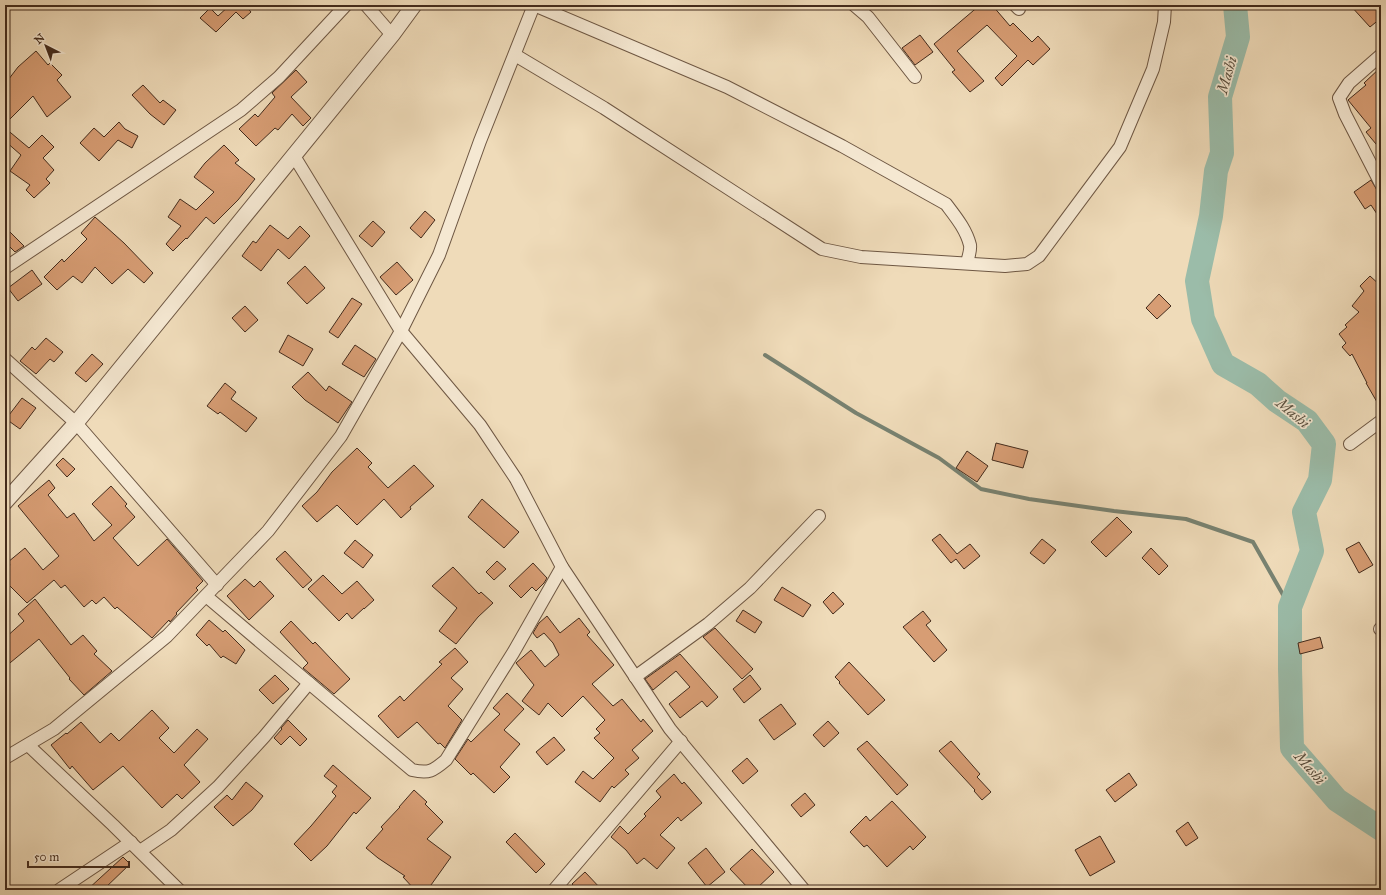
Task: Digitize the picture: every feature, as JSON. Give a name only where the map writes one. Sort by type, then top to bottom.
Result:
[{"type":"street","points":[[5,268],[242,110],[279,77],[346,5]]},
{"type":"street","points":[[366,5],[392,34]]},
{"type":"street","points":[[5,502],[76,424],[294,156],[414,5]]},
{"type":"street","points":[[5,758],[54,729],[166,636],[268,531],[341,436],[401,331],[439,255],[480,141],[534,5],[727,87],[842,146],[946,204],[957,218],[970,246],[967,263]]},
{"type":"street","points":[[854,5],[868,17],[915,77]]},
{"type":"street","points":[[515,55],[604,108],[822,249],[861,257],[1005,266],[1027,264],[1039,256],[1120,147],[1153,69],[1164,22],[1165,5]]},
{"type":"street","points":[[1381,55],[1349,83],[1339,98],[1345,114],[1381,184]]},
{"type":"street","points":[[294,156],[401,331],[480,425],[516,479],[562,567],[670,729],[804,890]]},
{"type":"street","points":[[5,359],[76,424],[216,585]]},
{"type":"street","points":[[1350,444],[1381,421]]},
{"type":"street","points":[[635,677],[708,624],[750,588],[819,516]]},
{"type":"street","points":[[206,596],[412,770],[425,772],[436,769],[446,760],[513,653],[562,567]]},
{"type":"street","points":[[140,851],[171,830],[218,787],[264,737],[309,683]]},
{"type":"street","points":[[554,890],[680,741]]},
{"type":"street","points":[[28,745],[131,842],[179,890]]},
{"type":"street","points":[[59,890],[131,842]]},
{"type":"building","points":[[230,5],[245,5],[251,12],[243,19],[236,12],[216,32],[200,18],[210,8],[218,16]]},
{"type":"building","points":[[980,5],[992,5],[1010,26],[1013,23],[1032,42],[1038,36],[1050,49],[1033,65],[1028,60],[1002,86],[995,78],[1017,56],[987,25],[957,51],[984,81],[970,92],[952,72],[955,70],[934,44]]},
{"type":"building","points":[[1350,5],[1381,5],[1381,18],[1370,27]]},
{"type":"building","points":[[920,35],[933,52],[915,65],[902,48]]},
{"type":"building","points":[[36,51],[48,65],[50,63],[62,75],[57,80],[71,97],[47,117],[33,96],[5,124],[5,84],[18,67]]},
{"type":"building","points":[[1381,67],[1381,150],[1366,132],[1371,128],[1348,100],[1366,85],[1364,83]]},
{"type":"building","points":[[296,70],[307,82],[291,97],[311,118],[303,126],[292,114],[278,130],[275,128],[256,146],[239,129],[255,114],[258,117],[275,97],[272,93]]},
{"type":"building","points":[[143,85],[160,103],[163,100],[176,110],[164,125],[150,114],[132,95]]},
{"type":"building","points":[[119,122],[125,129],[138,136],[132,148],[118,140],[99,161],[80,143],[94,128],[104,137]]},
{"type":"building","points":[[5,128],[29,148],[42,135],[54,147],[43,158],[54,170],[46,179],[50,183],[34,198],[26,190],[30,185],[10,171],[21,155],[5,141]]},
{"type":"building","points":[[224,145],[239,160],[235,163],[255,179],[238,200],[214,224],[206,217],[187,239],[186,238],[173,251],[166,244],[181,226],[168,217],[180,199],[196,210],[214,192],[194,177],[205,163]]},
{"type":"building","points":[[1371,180],[1377,190],[1381,191],[1381,220],[1371,205],[1365,209],[1354,192]]},
{"type":"building","points":[[425,211],[435,220],[421,238],[410,228]]},
{"type":"building","points":[[95,217],[124,243],[153,273],[144,283],[128,269],[112,284],[95,267],[82,283],[73,276],[57,290],[44,277],[62,259],[64,262],[87,239],[81,233]]},
{"type":"building","points":[[373,221],[385,232],[372,247],[359,236]]},
{"type":"building","points":[[270,225],[288,239],[300,226],[310,236],[289,259],[278,249],[261,271],[242,256],[253,241],[256,243]]},
{"type":"building","points":[[5,227],[24,246],[15,252],[5,242]]},
{"type":"building","points":[[397,262],[413,280],[396,295],[380,277]]},
{"type":"building","points":[[305,266],[325,288],[307,304],[287,283]]},
{"type":"building","points":[[32,270],[42,284],[18,301],[8,288]]},
{"type":"building","points":[[1370,276],[1381,286],[1381,409],[1352,354],[1350,356],[1342,347],[1346,343],[1339,334],[1347,327],[1345,325],[1359,312],[1352,306],[1364,291],[1360,286]]},
{"type":"building","points":[[1159,294],[1171,306],[1157,319],[1146,308]]},
{"type":"building","points":[[352,298],[362,304],[338,338],[329,332]]},
{"type":"building","points":[[245,306],[258,320],[245,332],[232,318]]},
{"type":"building","points":[[288,335],[313,349],[303,366],[279,352]]},
{"type":"building","points":[[46,338],[63,352],[54,362],[50,359],[36,374],[20,361],[32,347],[35,350]]},
{"type":"building","points":[[355,345],[376,359],[364,377],[342,364]]},
{"type":"building","points":[[92,354],[103,364],[86,382],[75,373]]},
{"type":"building","points":[[308,372],[326,391],[329,386],[352,402],[338,423],[305,400],[292,387]]},
{"type":"building","points":[[225,383],[236,392],[231,399],[257,418],[246,432],[220,412],[218,414],[207,406]]},
{"type":"building","points":[[22,398],[36,408],[20,429],[6,419]]},
{"type":"building","points":[[996,443],[1028,451],[1023,468],[992,460]]},
{"type":"building","points":[[357,448],[372,463],[368,467],[388,488],[414,465],[434,486],[410,507],[411,509],[401,518],[384,499],[357,525],[337,505],[317,522],[302,506],[317,492],[332,472]]},
{"type":"building","points":[[967,451],[988,466],[977,482],[956,468]]},
{"type":"building","points":[[63,458],[75,469],[67,477],[56,465]]},
{"type":"building","points":[[49,480],[55,488],[48,495],[67,518],[74,513],[94,541],[112,525],[92,504],[111,486],[127,504],[125,506],[135,517],[113,538],[138,566],[167,539],[203,581],[196,588],[198,590],[176,613],[177,614],[170,622],[169,620],[152,638],[117,607],[115,609],[104,597],[96,604],[92,600],[84,607],[65,585],[61,588],[54,580],[27,603],[5,581],[5,571],[10,565],[8,562],[25,548],[43,570],[59,556],[18,506]]},
{"type":"building","points":[[482,499],[519,532],[504,548],[468,517]]},
{"type":"building","points":[[1117,517],[1132,532],[1106,557],[1091,542]]},
{"type":"building","points":[[940,534],[957,554],[970,544],[980,556],[964,569],[956,559],[951,563],[932,540]]},
{"type":"building","points":[[1042,539],[1056,550],[1044,564],[1030,553]]},
{"type":"building","points":[[355,540],[373,555],[363,568],[344,553]]},
{"type":"building","points":[[1359,542],[1373,565],[1359,573],[1346,549]]},
{"type":"building","points":[[1151,548],[1168,566],[1159,575],[1142,558]]},
{"type":"building","points":[[285,551],[312,580],[303,588],[276,559]]},
{"type":"building","points":[[497,561],[506,569],[494,580],[486,572]]},
{"type":"building","points":[[533,563],[547,578],[536,591],[532,587],[521,598],[509,586]]},
{"type":"building","points":[[453,567],[479,594],[481,592],[493,603],[478,617],[456,644],[439,631],[457,608],[432,586]]},
{"type":"building","points":[[323,575],[342,594],[357,581],[374,600],[352,619],[347,613],[339,621],[308,589]]},
{"type":"building","points":[[245,579],[254,587],[260,581],[274,596],[249,620],[227,596]]},
{"type":"building","points":[[782,587],[811,605],[803,617],[774,600]]},
{"type":"building","points":[[833,592],[844,604],[833,614],[823,602]]},
{"type":"building","points":[[35,599],[71,645],[83,635],[97,651],[94,654],[112,671],[84,695],[69,679],[70,678],[39,639],[5,667],[5,638],[24,621],[18,614]]},
{"type":"building","points":[[743,610],[762,622],[755,633],[736,621]]},
{"type":"building","points":[[923,611],[931,621],[926,625],[947,650],[934,662],[903,627]]},
{"type":"building","points":[[547,616],[560,633],[579,618],[590,632],[587,635],[614,665],[592,684],[613,706],[622,699],[641,722],[643,719],[653,731],[632,750],[639,758],[625,770],[629,774],[614,788],[612,786],[600,802],[575,782],[583,771],[593,779],[614,758],[594,738],[600,733],[596,729],[605,720],[583,696],[562,717],[548,703],[539,715],[522,701],[534,685],[516,663],[531,650],[545,667],[559,655],[553,643],[544,633],[537,638],[533,633],[539,623]]},
{"type":"building","points":[[209,620],[223,632],[225,630],[245,650],[236,664],[223,656],[221,658],[209,644],[207,646],[196,635]]},
{"type":"building","points":[[291,621],[313,644],[315,642],[350,679],[334,694],[303,668],[308,663],[280,632]]},
{"type":"building","points":[[715,628],[753,669],[742,679],[703,637]]},
{"type":"building","points":[[1320,637],[1323,648],[1300,654],[1298,643]]},
{"type":"building","points":[[455,648],[468,662],[451,678],[463,689],[448,706],[462,720],[445,748],[440,743],[438,744],[417,722],[398,738],[378,716],[400,696],[404,701],[442,664],[439,662]]},
{"type":"building","points":[[680,654],[718,697],[707,707],[702,701],[680,718],[669,704],[690,687],[676,671],[653,690],[645,679]]},
{"type":"building","points":[[849,662],[885,700],[868,715],[835,677]]},
{"type":"building","points":[[275,675],[289,689],[273,704],[259,690]]},
{"type":"building","points":[[750,675],[761,689],[744,703],[733,689]]},
{"type":"building","points":[[507,693],[524,709],[504,730],[520,744],[500,767],[510,777],[494,793],[473,773],[471,775],[455,759],[468,739],[471,742],[500,714],[493,708]]},
{"type":"building","points":[[781,704],[796,724],[774,740],[759,720]]},
{"type":"building","points":[[152,710],[169,728],[159,738],[174,753],[197,729],[208,739],[184,765],[200,782],[182,799],[177,794],[162,808],[123,766],[93,790],[72,766],[70,769],[51,745],[81,722],[100,743],[111,733],[119,741]]},
{"type":"building","points":[[288,720],[307,739],[300,746],[290,736],[281,745],[274,738]]},
{"type":"building","points":[[828,721],[839,733],[824,747],[813,735]]},
{"type":"building","points":[[554,737],[565,750],[547,765],[536,752]]},
{"type":"building","points":[[867,741],[908,785],[897,795],[857,749]]},
{"type":"building","points":[[951,741],[980,774],[977,777],[991,792],[982,800],[974,791],[975,790],[939,751]]},
{"type":"building","points":[[747,758],[758,771],[743,784],[732,771]]},
{"type":"building","points":[[333,765],[371,798],[356,814],[354,812],[327,846],[311,861],[294,844],[336,796],[332,792],[337,786],[324,776]]},
{"type":"building","points":[[1129,773],[1137,785],[1115,802],[1106,790]]},
{"type":"building","points":[[674,774],[682,784],[684,782],[702,803],[681,821],[678,817],[660,835],[675,848],[657,869],[644,858],[637,864],[626,850],[611,837],[620,826],[628,834],[646,816],[644,814],[661,797],[656,791]]},
{"type":"building","points":[[246,782],[263,796],[252,810],[233,826],[214,807],[227,795],[232,800]]},
{"type":"building","points":[[414,790],[427,802],[425,804],[443,822],[427,839],[451,857],[426,890],[415,890],[403,877],[405,876],[366,848],[383,829],[381,827]]},
{"type":"building","points":[[805,793],[815,805],[801,817],[791,805]]},
{"type":"building","points":[[892,801],[926,837],[913,850],[910,846],[887,867],[867,845],[864,847],[850,832],[866,816],[870,821]]},
{"type":"building","points":[[1188,822],[1198,838],[1186,846],[1176,831]]},
{"type":"building","points":[[515,833],[545,864],[536,873],[506,842]]},
{"type":"building","points":[[1100,836],[1115,862],[1090,876],[1075,850]]},
{"type":"building","points":[[706,848],[725,872],[707,887],[688,863]]},
{"type":"building","points":[[752,849],[774,872],[755,890],[750,890],[730,869]]},
{"type":"building","points":[[123,857],[130,864],[103,890],[87,890]]},
{"type":"building","points":[[585,872],[602,890],[578,890],[572,884]]},
{"type":"waterway","name":"Mashi","points":[[1235,5],[1238,37],[1220,97],[1222,153],[1216,171],[1211,216],[1197,281],[1203,319],[1223,364],[1258,384],[1277,401],[1307,421],[1324,444],[1320,480],[1304,512],[1312,551],[1290,607],[1292,748],[1337,800],[1381,829]]},
{"type":"waterway","points":[[765,355],[856,413],[939,458],[981,489],[1029,499],[1186,519],[1253,542],[1290,607]]}]
